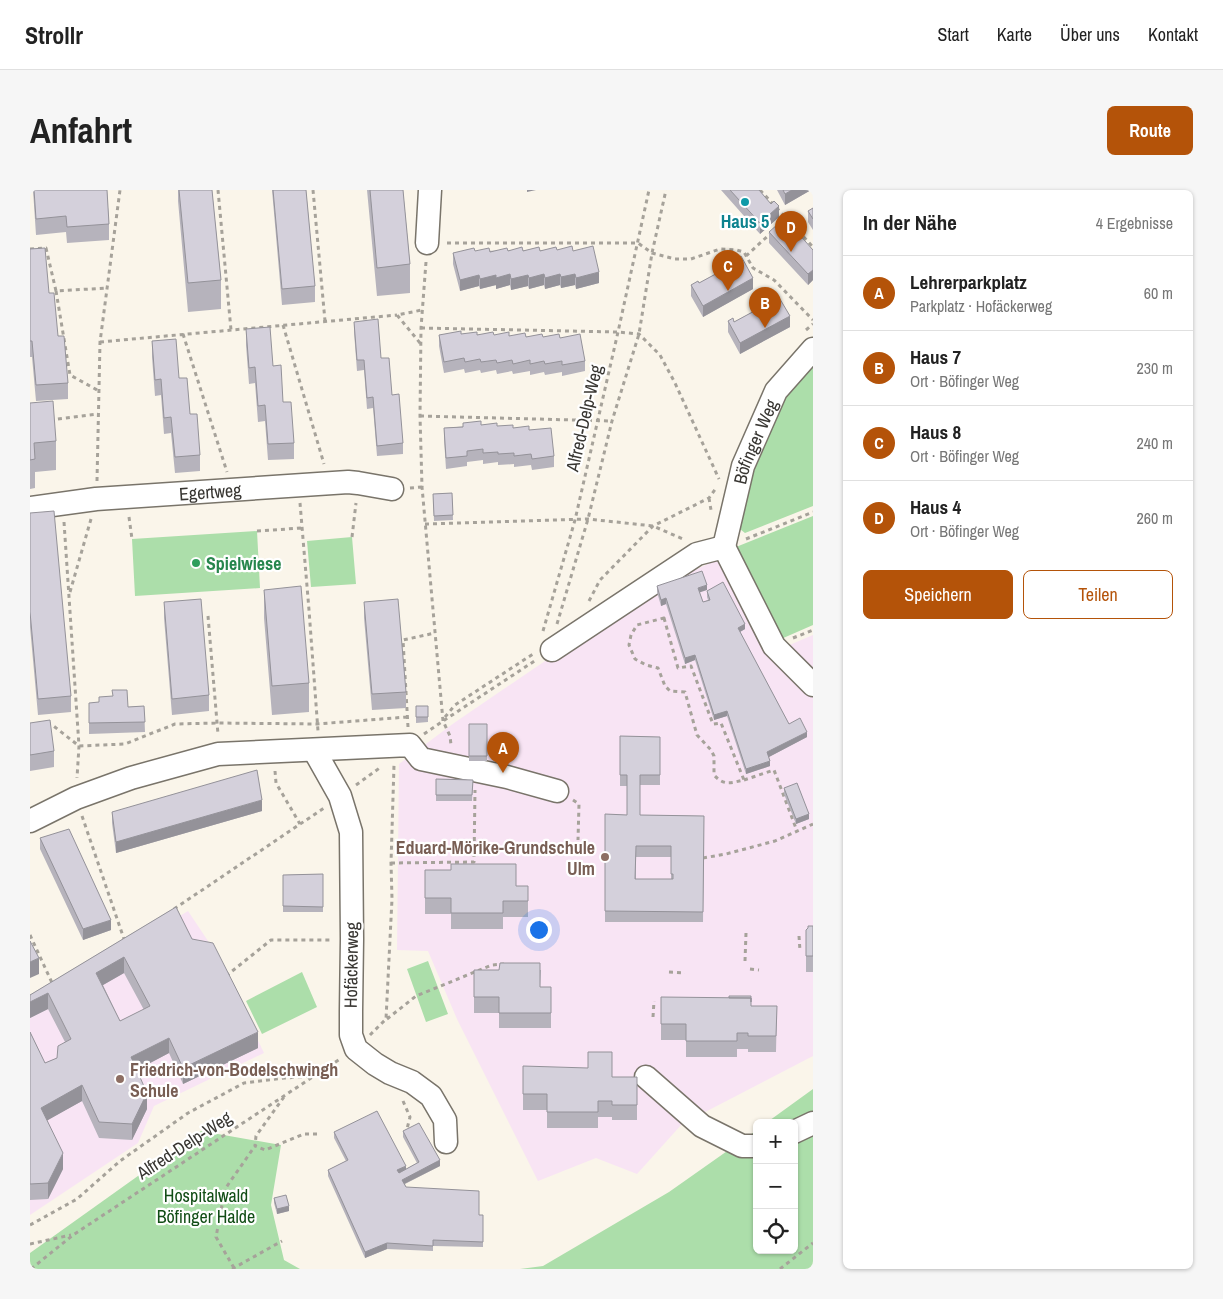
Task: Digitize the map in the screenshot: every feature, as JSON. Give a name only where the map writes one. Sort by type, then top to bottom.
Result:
[{"type":"street","points":[[428,243],[430,190]]},
{"type":"street","name":"Böfinger Weg","points":[[724,548],[743,466],[761,425],[776,392],[813,349]]},
{"type":"street","name":"Egertweg","points":[[30,508],[96,499],[330,483],[358,483],[392,489]]},
{"type":"street","points":[[544,644],[697,554],[724,548],[774,646],[813,685]]},
{"type":"street","points":[[30,821],[76,798],[131,778],[218,754],[314,750],[402,751],[421,759],[507,777],[557,791]]},
{"type":"street","name":"Hofäckerweg","points":[[314,750],[340,796],[351,832],[351,1035],[356,1049]]},
{"type":"street","points":[[356,1049],[375,1064],[390,1073],[412,1082],[431,1096],[446,1120],[446,1142]]},
{"type":"street","points":[[646,1077],[702,1126],[742,1146],[753,1146]]},
{"type":"street","points":[[798,1130],[813,1123]]},
{"type":"path","points":[[69,595],[96,499],[100,342],[120,190]]},
{"type":"path","points":[[218,190],[231,330]]},
{"type":"path","points":[[313,190],[325,321]]},
{"type":"path","name":"Alfred-Delp-Weg","points":[[544,644],[575,520],[649,190]]},
{"type":"path","points":[[443,720],[455,705],[544,644],[551,642],[588,520],[612,421],[639,334],[652,253],[666,190]]},
{"type":"path","points":[[760,190],[813,247]]},
{"type":"path","points":[[746,256],[773,232]]},
{"type":"path","points":[[443,720],[422,487],[420,328],[428,243],[638,243],[652,253],[675,259],[691,259],[720,249],[737,250],[744,252],[754,268],[774,280],[813,320]]},
{"type":"path","points":[[30,249],[46,248],[56,291],[70,375],[99,391]]},
{"type":"path","points":[[56,291],[107,288]]},
{"type":"path","points":[[100,342],[397,315],[422,310]]},
{"type":"path","points":[[397,315],[420,343]]},
{"type":"path","points":[[284,325],[330,483]]},
{"type":"path","points":[[420,328],[639,334],[660,355],[675,383],[720,482],[709,498],[653,526],[600,580],[588,602]]},
{"type":"path","points":[[183,334],[233,490]]},
{"type":"path","points":[[50,420],[98,414]]},
{"type":"path","points":[[420,416],[612,421]]},
{"type":"path","points":[[352,537],[358,483]]},
{"type":"path","points":[[299,485],[317,724]]},
{"type":"path","points":[[62,503],[79,746],[76,798],[125,943],[133,938]]},
{"type":"path","points":[[724,548],[813,512]]},
{"type":"path","points":[[425,524],[588,520],[653,526],[693,543],[697,554]]},
{"type":"path","points":[[257,531],[302,528]]},
{"type":"path","points":[[208,616],[218,723]]},
{"type":"path","points":[[744,780],[721,723],[712,724],[691,666],[678,668],[664,618],[637,625],[631,635],[629,645],[635,659],[646,665],[658,668],[665,686],[670,691],[684,692],[697,735],[712,750],[714,756],[714,775],[719,781],[730,783],[744,780],[774,770],[797,831]]},
{"type":"path","points":[[44,724],[51,724],[79,746],[125,744],[175,724],[317,724],[407,717],[403,640],[435,633]]},
{"type":"path","points":[[172,910],[340,796],[544,644]]},
{"type":"path","points":[[386,1019],[392,899],[390,863],[402,751]]},
{"type":"path","points":[[274,752],[276,783],[300,824]]},
{"type":"path","points":[[390,863],[474,862],[475,770]]},
{"type":"path","points":[[578,840],[579,820]]},
{"type":"path","points":[[703,858],[775,842],[813,824]]},
{"type":"path","points":[[745,961],[746,934]]},
{"type":"path","points":[[30,936],[55,988]]},
{"type":"path","points":[[800,936],[800,950]]},
{"type":"path","points":[[223,978],[271,940],[352,939]]},
{"type":"path","name":"Alfred-Delp-Weg","points":[[31,1269],[73,1235],[356,1049],[386,1019],[416,996],[492,964],[512,963]]},
{"type":"path","points":[[750,969],[758,970]]},
{"type":"path","points":[[669,972],[685,973]]},
{"type":"path","points":[[653,1017],[654,1001]]},
{"type":"path","points":[[30,1225],[77,1199],[120,1161],[188,1113],[244,1083],[313,1076]]},
{"type":"path","points":[[282,1240],[233,1268],[216,1236],[225,1189],[255,1146],[256,1136],[286,1095]]},
{"type":"path","points":[[402,1099],[410,1117],[405,1136]]},
{"type":"path","points":[[255,1146],[265,1150],[304,1134],[321,1134]]},
{"type":"path","points":[[30,1244],[73,1235]]},
{"type":"path","points":[[780,1269],[813,1243]]},
{"type":"shaded area","name":"Eduard-Mörike-Grundschule Ulm","points":[[721,558],[773,652],[813,635],[813,1056],[682,1124],[637,1174],[596,1158],[538,1181],[457,1019],[428,951],[397,950],[399,764],[454,723],[651,590]]},
{"type":"shaded area","name":"Friedrich-von-Bodelschwingh Schule","points":[[188,911],[218,956],[264,1053],[154,1106],[138,1143],[30,1215],[30,1007]]},
{"type":"green space","points":[[813,365],[813,506],[745,533],[736,526],[754,458],[787,392]]},
{"type":"green space","points":[[813,516],[813,625],[781,639],[736,547]]},
{"type":"green space","name":"Spielwiese","points":[[257,531],[260,588],[135,596],[132,539]]},
{"type":"green space","points":[[352,537],[356,584],[311,587],[307,541]]},
{"type":"green space","points":[[428,961],[448,1014],[426,1022],[407,969]]},
{"type":"green space","points":[[302,972],[317,1007],[262,1034],[246,1001]]},
{"type":"green space","points":[[813,1089],[813,1269],[520,1269],[543,1266],[669,1192],[753,1133],[753,1254],[798,1254],[798,1119],[772,1119]]},
{"type":"green space","name":"Hospitalwald Böfinger Halde","points":[[201,1131],[281,1145],[271,1205],[284,1260],[300,1269],[30,1269],[30,1253]]},
{"type":"building","points":[[34,190],[107,190],[109,224],[67,227],[66,216],[36,219]]},
{"type":"building","points":[[179,190],[212,190],[221,280],[188,283]]},
{"type":"building","points":[[273,190],[306,190],[315,286],[282,289]]},
{"type":"building","points":[[370,190],[403,190],[410,264],[377,268]]},
{"type":"building","points":[[730,190],[759,190],[771,204],[774,201],[779,206],[760,223]]},
{"type":"building","points":[[783,190],[792,190],[785,194]]},
{"type":"building","points":[[813,208],[813,219],[808,211]]},
{"type":"building","points":[[787,216],[792,221],[789,223],[813,250],[813,270],[808,274],[769,232]]},
{"type":"building","points":[[572,246],[573,251],[593,246],[599,272],[576,278],[575,274],[561,277],[560,274],[545,278],[544,274],[529,278],[528,275],[511,279],[510,274],[496,278],[496,275],[480,279],[479,275],[460,280],[453,253],[474,248],[475,251],[489,248],[490,252],[507,248],[508,251],[522,247],[523,251],[539,247],[540,251],[556,247],[557,250]]},
{"type":"building","points":[[45,248],[49,293],[54,293],[58,336],[64,336],[68,383],[36,385],[32,341],[30,341],[30,249]]},
{"type":"building","points":[[741,256],[753,278],[703,306],[691,285],[698,281],[699,283],[736,263],[734,259]]},
{"type":"building","points":[[777,294],[790,316],[740,343],[728,321],[733,318],[734,322],[773,301],[771,297]]},
{"type":"building","points":[[378,319],[381,358],[389,358],[392,395],[399,394],[403,443],[377,446],[373,397],[367,398],[364,360],[357,360],[354,322]]},
{"type":"building","points":[[270,327],[273,366],[281,365],[283,402],[291,402],[294,443],[268,444],[265,405],[258,406],[255,367],[249,368],[246,329]]},
{"type":"building","points":[[461,331],[461,334],[477,332],[477,335],[493,332],[494,335],[509,332],[509,336],[525,333],[526,337],[542,334],[543,337],[559,334],[560,338],[580,334],[585,361],[562,365],[562,361],[545,364],[544,361],[530,364],[530,360],[513,364],[512,360],[497,363],[496,360],[481,362],[480,359],[465,362],[464,358],[444,362],[439,335]]},
{"type":"building","points":[[176,339],[179,378],[187,378],[190,414],[197,414],[200,455],[175,457],[171,417],[164,418],[161,379],[155,380],[152,341]]},
{"type":"building","points":[[53,401],[56,441],[34,443],[35,459],[30,460],[30,403]]},
{"type":"building","points":[[481,421],[481,425],[497,423],[497,426],[513,425],[513,428],[529,426],[529,430],[551,428],[554,456],[532,459],[531,454],[514,456],[514,453],[483,453],[483,449],[467,451],[467,456],[446,458],[444,428],[463,427],[463,423]]},
{"type":"building","points":[[452,493],[453,515],[434,516],[433,494]]},
{"type":"building","points":[[54,511],[71,696],[38,699],[30,612],[30,513]]},
{"type":"building","points":[[702,571],[707,585],[698,588],[703,602],[710,600],[707,591],[723,582],[745,624],[738,628],[789,724],[800,718],[807,732],[767,752],[770,761],[746,769],[727,711],[714,715],[695,655],[685,658],[666,598],[661,600],[657,586]]},
{"type":"building","points":[[301,586],[309,683],[272,686],[264,590]]},
{"type":"building","points":[[201,599],[209,695],[172,699],[164,602]]},
{"type":"building","points":[[398,599],[406,692],[372,694],[364,602]]},
{"type":"building","points":[[112,690],[127,690],[128,707],[144,706],[145,722],[89,723],[89,703],[99,702],[99,697],[113,696]]},
{"type":"building","points":[[416,706],[428,706],[428,717],[416,717]]},
{"type":"building","points":[[50,720],[54,751],[30,755],[30,723]]},
{"type":"building","points":[[469,724],[487,724],[487,756],[469,756]]},
{"type":"building","points":[[620,736],[660,737],[660,775],[640,775],[640,815],[704,816],[703,912],[605,911],[605,814],[627,815],[627,775],[620,775]],"holes":[[[636,846],[671,846],[671,874],[673,874],[673,879],[635,879]]]},
{"type":"building","points":[[257,770],[262,800],[116,842],[112,812]]},
{"type":"building","points":[[436,779],[473,780],[472,795],[436,795]]},
{"type":"building","points":[[797,783],[809,814],[796,819],[784,788]]},
{"type":"building","points":[[69,829],[111,920],[83,929],[40,838]]},
{"type":"building","points":[[451,864],[516,864],[516,886],[528,886],[528,901],[503,901],[503,913],[451,913],[451,898],[425,898],[425,870],[451,870]]},
{"type":"building","points":[[323,874],[323,907],[283,906],[283,875]]},
{"type":"building","name":"Friedrich-von-Bodelschwingh Schule","points":[[176,907],[192,939],[213,943],[258,1032],[183,1068],[169,1038],[131,1057],[147,1093],[132,1124],[99,1122],[82,1085],[41,1108],[63,1153],[48,1183],[30,1184],[30,1032],[45,1063],[57,1058],[58,1046],[71,1039],[48,993],[30,1002],[30,995]],"holes":[[[124,957],[150,1006],[120,1021],[96,973]]]},
{"type":"building","points":[[808,926],[813,926],[813,956],[806,956],[806,930]]},
{"type":"building","points":[[30,941],[39,958],[30,962]]},
{"type":"building","points":[[500,963],[540,963],[540,987],[551,987],[551,1013],[499,1013],[499,997],[474,997],[474,970],[499,970]]},
{"type":"building","points":[[729,996],[751,996],[751,998],[729,998]]},
{"type":"building","points":[[661,997],[751,998],[751,1006],[777,1006],[776,1036],[748,1036],[748,1033],[737,1033],[737,1041],[686,1041],[686,1024],[661,1024]]},
{"type":"building","points":[[588,1052],[612,1052],[612,1077],[637,1077],[637,1105],[612,1105],[612,1101],[598,1101],[598,1112],[547,1112],[547,1094],[523,1094],[523,1066],[588,1068]]},
{"type":"building","points":[[377,1111],[406,1166],[397,1170],[399,1173],[419,1162],[403,1131],[419,1123],[440,1160],[402,1180],[406,1187],[479,1191],[479,1215],[483,1215],[483,1242],[433,1240],[433,1246],[387,1243],[365,1252],[328,1170],[348,1160],[334,1132]]},
{"type":"building","points":[[286,1195],[289,1206],[277,1209],[274,1198]]},
{"type":"place","name":"Haus 5","points":[[745,202]]},
{"type":"place","name":"Haus 4","points":[[791,252]]},
{"type":"place","name":"Haus 8","points":[[728,291]]},
{"type":"place","name":"Haus 7","points":[[765,328]]},
{"type":"place","name":"Spielwiese","points":[[196,563]]},
{"type":"place","name":"Lehrerparkplatz","points":[[503,773]]},
{"type":"place","name":"Eduard-Mörike-Grundschule Ulm","points":[[605,857]]},
{"type":"place","name":"Friedrich-von-Bodelschwingh Schule","points":[[120,1079]]}]
